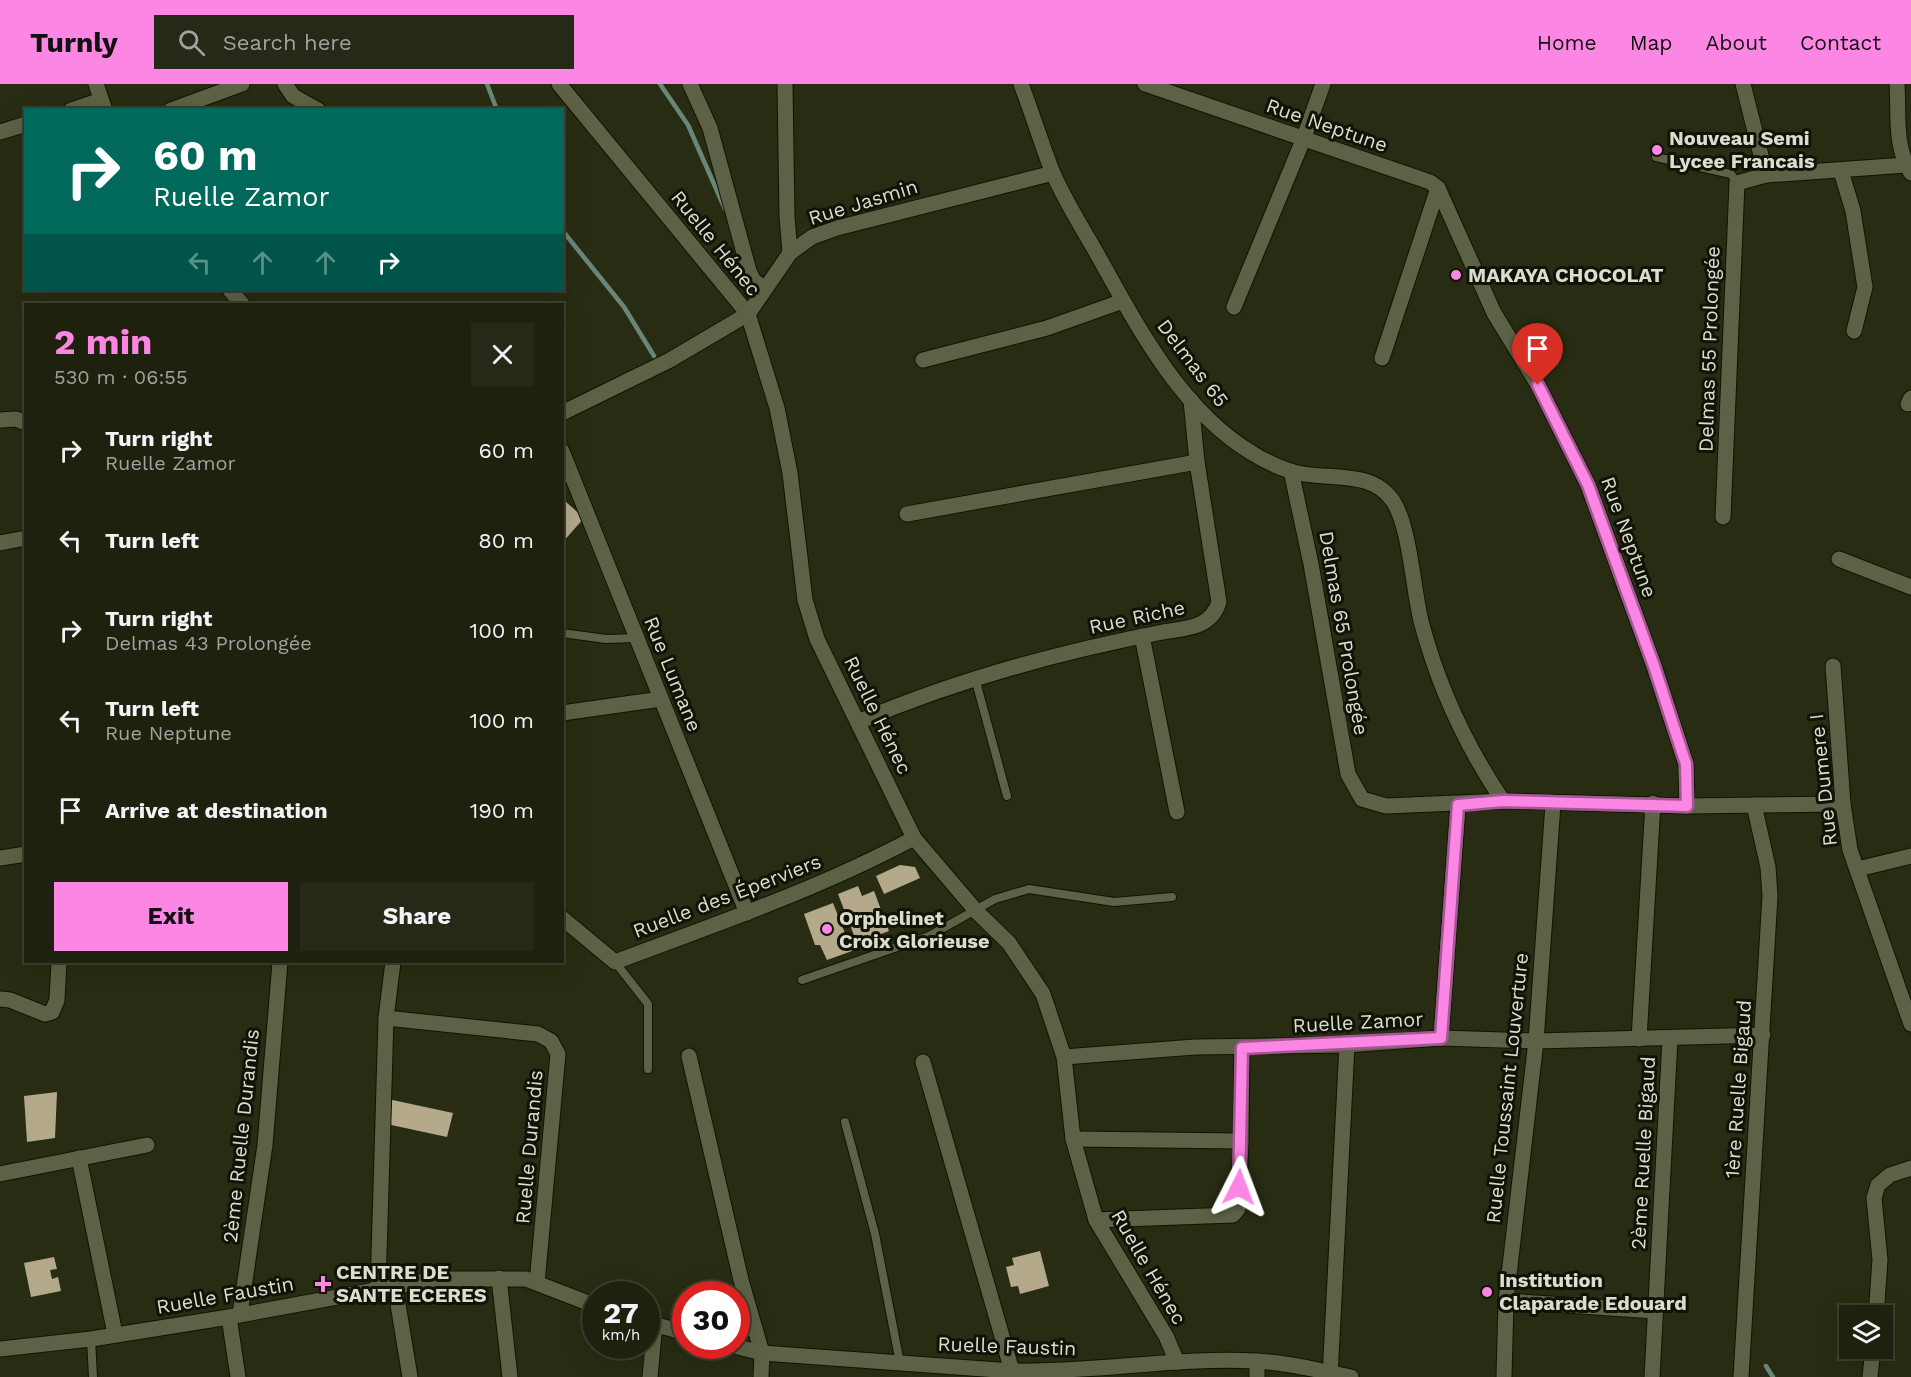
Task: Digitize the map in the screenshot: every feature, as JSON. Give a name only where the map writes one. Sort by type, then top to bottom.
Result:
[{"type":"street","points":[[84,108],[103,105],[96,84]]},
{"type":"street","points":[[176,108],[242,84]]},
{"type":"street","points":[[285,84],[293,96],[314,108]]},
{"type":"street","name":"Ruelle Hénec","points":[[559,84],[748,314],[777,408],[790,473],[805,600],[817,639],[914,838],[977,912],[1009,943],[1043,994],[1064,1057],[1073,1139],[1096,1220],[1166,1336],[1178,1362]]},
{"type":"street","points":[[690,84],[710,128],[749,271],[754,280],[765,288]]},
{"type":"street","points":[[785,84],[787,216],[790,254]]},
{"type":"street","name":"Delmas 65","points":[[1021,84],[1053,172],[1123,301],[1158,357],[1191,400],[1219,431],[1254,454],[1291,471],[1366,480],[1381,489],[1393,501],[1402,526],[1421,620],[1436,673],[1483,771],[1503,801]]},
{"type":"street","name":"Rue Neptune","points":[[1145,84],[1430,182],[1438,188],[1494,313],[1538,385],[1588,485],[1654,666],[1686,764],[1687,806]]},
{"type":"street","points":[[1234,307],[1303,140],[1323,84]]},
{"type":"street","points":[[1743,84],[1766,175]]},
{"type":"street","points":[[1737,183],[1766,175],[1908,169],[1899,136],[1902,94]]},
{"type":"street","points":[[0,132],[24,125]]},
{"type":"street","points":[[1841,171],[1853,211],[1865,287],[1854,331]]},
{"type":"street","name":"Rue Jasmin","points":[[564,412],[670,360],[748,314],[790,254],[812,237],[837,228],[1053,172]]},
{"type":"street","name":"Delmas 55 Prolongée","points":[[1723,517],[1737,183]]},
{"type":"street","points":[[1382,358],[1438,188]]},
{"type":"street","points":[[231,291],[241,303]]},
{"type":"street","points":[[923,360],[1047,328],[1123,301]]},
{"type":"street","name":"Rue Riche","points":[[858,722],[975,677],[1142,636],[1198,626],[1209,620],[1219,602],[1197,462],[1191,400]]},
{"type":"street","points":[[0,420],[16,419],[24,422]]},
{"type":"street","name":"Rue Lumane","points":[[564,456],[747,913]]},
{"type":"street","points":[[908,514],[1197,462]]},
{"type":"street","name":"Delmas 65 Prolongée","points":[[1291,471],[1311,564],[1348,774],[1362,799],[1386,807],[1458,805]]},
{"type":"street","points":[[0,543],[24,537]]},
{"type":"street","points":[[1839,559],[1911,587]]},
{"type":"street","points":[[1142,636],[1177,812]]},
{"type":"street","name":"Rue Dumere I","points":[[1833,666],[1843,804],[1850,850],[1911,1024]]},
{"type":"street","points":[[564,713],[661,699]]},
{"type":"street","points":[[1441,1038],[1458,805],[1503,801],[1553,804],[1653,803],[1687,806],[1843,804]]},
{"type":"street","points":[[1639,1040],[1653,803]]},
{"type":"street","name":"Ruelle Toussaint Louverture","points":[[1504,1377],[1506,1301],[1536,1041],[1553,804]]},
{"type":"street","name":"1ère Ruelle Bigaud","points":[[1741,1377],[1770,896],[1768,867],[1754,805]]},
{"type":"street","name":"Ruelle des Éperviers","points":[[615,962],[747,913],[859,867],[914,838]]},
{"type":"street","points":[[0,858],[24,854]]},
{"type":"street","points":[[1858,869],[1911,856]]},
{"type":"street","points":[[564,920],[615,962]]},
{"type":"street","points":[[0,999],[10,1000],[45,1014],[51,1012],[57,1000],[59,963]]},
{"type":"street","name":"2ème Ruelle Durandis","points":[[238,1377],[234,1316],[265,1145],[280,963]]},
{"type":"street","points":[[378,1289],[386,1017],[393,963]]},
{"type":"street","name":"Ruelle Durandis","points":[[386,1017],[538,1034],[551,1041],[558,1054],[537,1283]]},
{"type":"street","name":"Ruelle Zamor","points":[[1064,1057],[1195,1047],[1347,1045],[1441,1038],[1536,1041],[1763,1035]]},
{"type":"street","name":"2ème Ruelle Bigaud","points":[[1652,1377],[1670,1039]]},
{"type":"street","points":[[1329,1375],[1347,1045]]},
{"type":"street","points":[[1096,1220],[1233,1215],[1238,1209],[1242,1141],[1242,1048]]},
{"type":"street","points":[[689,1056],[741,1280],[762,1353],[761,1377]]},
{"type":"street","points":[[923,1062],[1012,1371]]},
{"type":"street","points":[[1073,1139],[1242,1141]]},
{"type":"street","points":[[0,1174],[147,1146]]},
{"type":"street","points":[[79,1158],[115,1334]]},
{"type":"street","points":[[1877,1305],[1880,1260],[1874,1198],[1878,1185],[1890,1175],[1911,1168]]},
{"type":"street","points":[[499,1278],[510,1377]]},
{"type":"street","name":"Ruelle Faustin","points":[[0,1349],[91,1339],[234,1316],[435,1279],[526,1279],[582,1301]]},
{"type":"street","points":[[395,1286],[410,1377]]},
{"type":"street","points":[[1506,1301],[1655,1311]]},
{"type":"street","name":"Ruelle Faustin","points":[[750,1350],[762,1353],[900,1363],[935,1371],[1012,1371],[1052,1375],[1178,1362],[1257,1361],[1351,1377]]},
{"type":"street","points":[[650,1359],[650,1377]]},
{"type":"street","points":[[1870,1377],[1872,1359]]},
{"type":"street","points":[[1257,1361],[1257,1377]]},
{"type":"lane","points":[[1656,157],[1731,174],[1737,183]]},
{"type":"lane","points":[[564,633],[606,639],[636,638]]},
{"type":"lane","points":[[975,677],[1007,796]]},
{"type":"lane","points":[[802,980],[929,936],[977,912],[995,899],[1029,889],[1114,902],[1172,897]]},
{"type":"lane","points":[[615,962],[648,1004],[648,1070]]},
{"type":"lane","points":[[845,1122],[875,1234],[900,1363]]},
{"type":"lane","points":[[91,1339],[93,1377]]},
{"type":"building","points":[[566,502],[584,518],[564,541],[564,504]]},
{"type":"building","points":[[900,865],[915,867],[920,878],[884,894],[876,876]]},
{"type":"building","points":[[858,886],[862,896],[874,891],[889,931],[857,943],[838,894]]},
{"type":"building","name":"Orphelinet Croix Glorieuse","points":[[833,903],[852,951],[827,960],[820,945],[815,945],[804,914]]},
{"type":"building","points":[[57,1092],[55,1138],[27,1142],[24,1096]]},
{"type":"building","points":[[388,1099],[453,1113],[447,1137],[382,1123]]},
{"type":"building","points":[[1040,1251],[1049,1286],[1020,1294],[1018,1286],[1011,1287],[1006,1267],[1014,1265],[1012,1258]]},
{"type":"building","points":[[54,1257],[57,1269],[50,1270],[52,1279],[58,1277],[61,1291],[31,1297],[24,1263]]},
{"type":"waterway","points":[[487,84],[496,108]]},
{"type":"waterway","points":[[660,84],[688,125],[725,209]]},
{"type":"waterway","points":[[564,232],[624,307],[654,356]]},
{"type":"waterway","points":[[1766,1366],[1773,1377]]},
{"type":"place","name":"Nouveau Semi Lycee Francais","points":[[1657,150]]},
{"type":"place","name":"MAKAYA CHOCOLAT","points":[[1456,275]]},
{"type":"place","name":"Orphelinet Croix Glorieuse","points":[[827,929]]},
{"type":"place","name":"CENTRE DE SANTE ECERES","points":[[323,1284]]},
{"type":"place","name":"Institution Claparade Edouard","points":[[1487,1292]]},
{"type":"route","points":[[1239,1187],[1242,1141],[1242,1048],[1347,1045],[1441,1038],[1458,805],[1503,801],[1553,804],[1653,803],[1687,806],[1686,764],[1654,666],[1588,485],[1538,385]]}]
